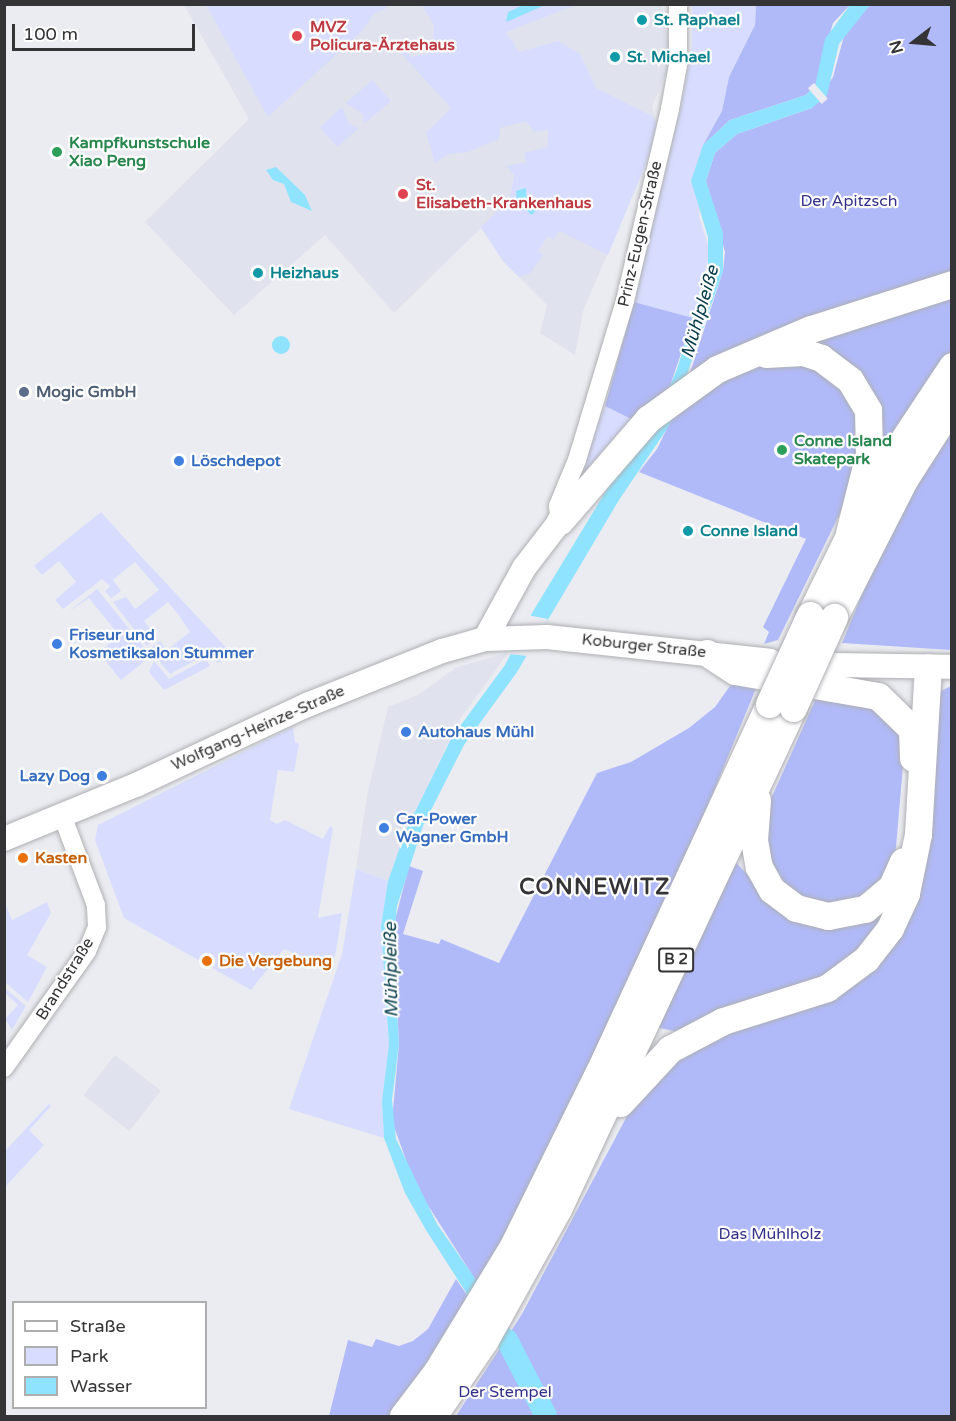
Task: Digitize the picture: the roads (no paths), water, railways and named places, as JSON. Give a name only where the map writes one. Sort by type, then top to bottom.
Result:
[{"type":"highway","points":[[560,520],[648,419],[695,383],[730,362],[811,329],[951,284]]},
{"type":"highway","points":[[730,362],[781,351],[803,352],[835,367],[861,394],[871,428],[868,454],[849,533]]},
{"type":"highway","name":"B 2","points":[[497,1297],[583,1105],[781,706],[822,616],[849,533],[895,448],[951,366]]},
{"type":"highway","name":"B 2","points":[[822,616],[951,405]]},
{"type":"highway","points":[[707,653],[735,671],[878,696],[912,729]]},
{"type":"highway","points":[[758,784],[754,840],[766,882],[783,901],[811,914],[856,912],[881,898],[901,869],[913,762],[912,729],[931,667]]},
{"type":"highway","points":[[594,1137],[639,1079],[670,1049],[723,1021],[827,988],[866,959],[890,928],[906,893],[918,834],[931,667]]},
{"type":"highway","name":"B 2","points":[[433,1416],[478,1329],[594,1137],[758,784],[781,706]]},
{"type":"highway","name":"B 2","points":[[403,1416],[478,1329]]},
{"type":"main road","name":"Prinz-Eugen-Straße","points":[[485,639],[524,568],[560,520]]},
{"type":"main road","name":"Wolfgang-Heinze-Straße","points":[[4,839],[299,708],[442,651],[485,639],[528,636]]},
{"type":"main road","name":"Koburger Straße","points":[[528,636],[770,661]]},
{"type":"main road","points":[[830,665],[931,667]]},
{"type":"street","name":"Prinz-Eugen-Straße","points":[[560,520],[574,493],[577,460],[625,300],[670,109],[678,65],[678,4]]},
{"type":"street","name":"Brandstraße","points":[[4,1068],[87,951],[97,927],[96,905],[62,815]]},
{"type":"water","points":[[526,4],[545,5],[506,22],[508,12]]},
{"type":"water","points":[[850,5],[870,5],[839,44],[827,95],[812,108],[737,134],[715,153],[706,181],[723,233],[723,271],[669,426],[619,500],[517,672],[464,745],[423,826],[397,906],[393,947],[399,1044],[392,1100],[396,1139],[437,1224],[515,1336],[517,1372],[426,1230],[405,1193],[384,1138],[382,1101],[389,1044],[381,926],[388,881],[406,830],[452,737],[505,665],[532,613],[606,491],[656,420],[677,369],[708,268],[708,237],[691,181],[703,145],[730,120],[806,95],[815,86],[825,39]]},
{"type":"water","points":[[276,167],[305,195],[312,211],[291,202],[284,184],[273,180],[266,170]]},
{"type":"water","points":[[526,188],[526,195],[539,206],[532,215],[517,203],[516,191]]},
{"type":"water","points":[[281,336],[287,339],[290,345],[287,351],[281,354],[275,351],[272,345],[275,339]]},
{"type":"waterway","name":"Mühlpleiße","points":[[507,1340],[546,1416]]},
{"type":"place","name":"St. Raphael","points":[[642,20]]},
{"type":"place","name":"MVZ Policura-Ärztehaus","points":[[297,36]]},
{"type":"place","name":"St. Michael","points":[[615,57]]},
{"type":"place","name":"Kampfkunstschule Xiao Peng","points":[[57,152]]},
{"type":"place","name":"St. Elisabeth-Krankenhaus","points":[[403,194]]},
{"type":"place","name":"Heizhaus","points":[[258,273]]},
{"type":"place","name":"Mogic GmbH","points":[[24,392]]},
{"type":"place","name":"Conne Island Skatepark","points":[[782,450]]},
{"type":"place","name":"Löschdepot","points":[[179,461]]},
{"type":"place","name":"Conne Island","points":[[688,531]]},
{"type":"place","name":"Friseur und Kosmetiksalon Stummer","points":[[57,644]]},
{"type":"place","name":"Autohaus Mühl","points":[[406,732]]},
{"type":"place","name":"Lazy Dog","points":[[102,776]]},
{"type":"place","name":"Car-Power Wagner GmbH","points":[[384,828]]},
{"type":"place","name":"Kasten","points":[[23,858]]},
{"type":"place","name":"Die Vergebung","points":[[207,961]]},
{"type":"district","name":"CONNEWITZ","points":[[595,888]]},
{"type":"park label","name":"Der Apitzsch","points":[[849,201]]},
{"type":"park label","name":"Das Mühlholz","points":[[770,1234]]},
{"type":"park label","name":"Der Stempel","points":[[505,1392]]}]
